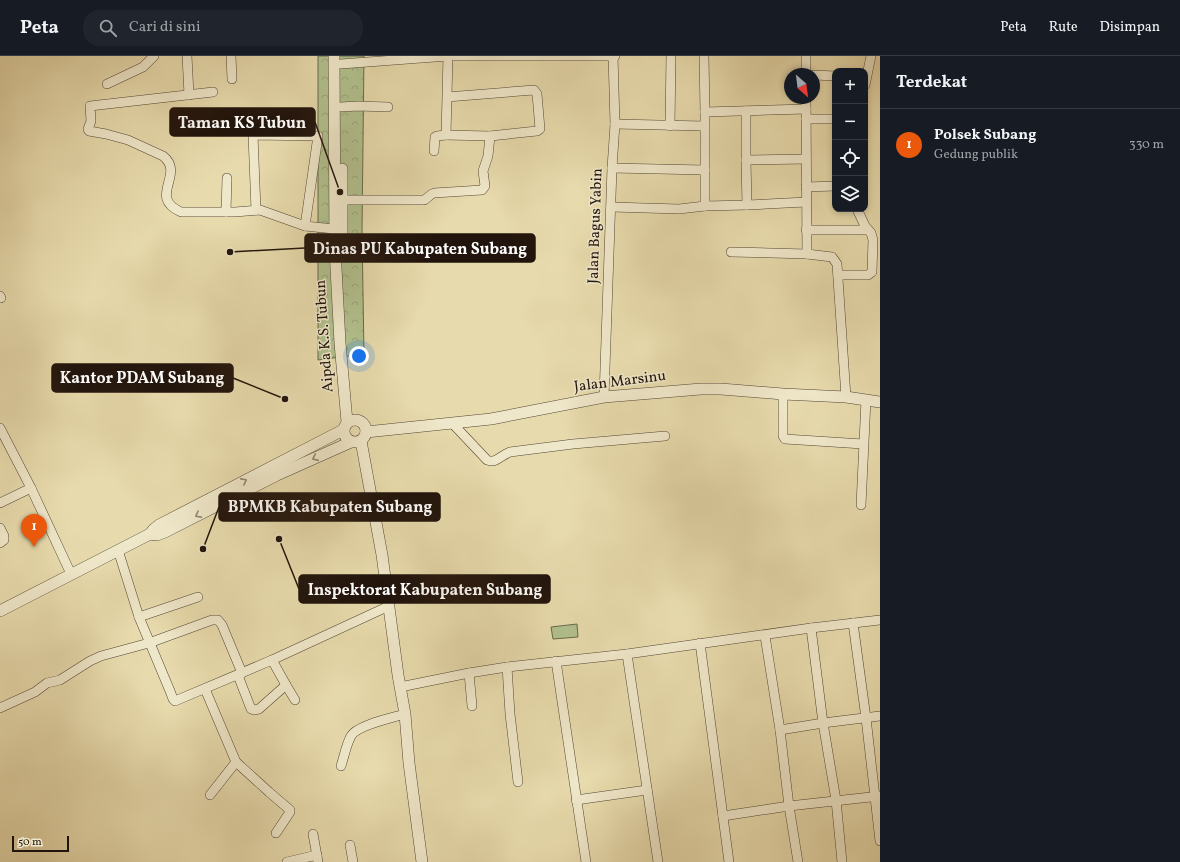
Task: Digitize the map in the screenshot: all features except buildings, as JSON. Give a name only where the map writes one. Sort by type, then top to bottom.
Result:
[{"type":"street","points":[[107,84],[143,67],[154,56]]},
{"type":"street","points":[[187,56],[189,95]]},
{"type":"street","points":[[231,56],[232,79]]},
{"type":"street","points":[[339,59],[448,56],[446,135]]},
{"type":"street","points":[[455,56],[613,56]]},
{"type":"street","name":"Jalan Bagus Yabin","points":[[604,397],[612,168],[615,124],[613,56]]},
{"type":"street","points":[[670,126],[671,56]]},
{"type":"street","points":[[704,56],[705,206]]},
{"type":"street","points":[[806,56],[806,68]]},
{"type":"street","points":[[868,70],[871,56]]},
{"type":"street","name":"Aipda K.S. Tubun","points":[[339,59],[341,107],[342,248],[348,424]]},
{"type":"street","name":"Aipda K.S. Tubun","points":[[339,59],[334,229],[343,390],[348,424]]},
{"type":"street","points":[[820,75],[832,76]]},
{"type":"street","points":[[434,151],[435,137],[437,136],[490,136],[537,131],[540,128],[537,94],[535,90],[532,89],[447,98]]},
{"type":"street","points":[[213,92],[90,106],[91,121],[88,129],[89,131],[128,140],[163,156],[169,162],[171,170],[166,192],[167,197],[171,205],[181,212],[260,210],[305,226],[334,229]]},
{"type":"street","points":[[806,104],[807,254]]},
{"type":"street","points":[[341,107],[388,107]]},
{"type":"street","points":[[705,112],[806,109]]},
{"type":"street","points":[[746,111],[747,206]]},
{"type":"street","points":[[806,119],[832,120]]},
{"type":"street","points":[[615,124],[704,126]]},
{"type":"street","points":[[256,210],[253,135],[318,136],[305,226]]},
{"type":"street","points":[[342,200],[424,200],[430,194],[434,193],[482,190],[485,186],[483,171],[488,156],[490,136]]},
{"type":"street","points":[[746,160],[806,159]]},
{"type":"street","points":[[612,168],[705,170]]},
{"type":"street","points":[[226,212],[227,178]]},
{"type":"street","points":[[806,186],[832,186]]},
{"type":"street","points":[[611,207],[678,209],[705,206],[747,206],[806,202]]},
{"type":"street","points":[[838,276],[868,275],[871,273],[873,240],[871,233],[865,226],[859,212]]},
{"type":"street","points":[[806,230],[868,230]]},
{"type":"street","points":[[731,252],[807,254],[832,257],[837,264],[846,397]]},
{"type":"street","name":"Jalan Marsinu","points":[[150,534],[156,535],[165,532],[277,475],[359,438],[452,423],[491,419],[604,397],[701,389],[846,397],[880,402]]},
{"type":"street","points":[[783,394],[785,439],[864,444]]},
{"type":"street","points":[[861,505],[866,400]]},
{"type":"street","points":[[0,610],[150,534],[159,525],[348,424],[359,420],[365,427],[359,438],[382,555],[405,714],[422,862]]},
{"type":"street","points":[[452,423],[490,462],[496,461],[503,455],[510,452],[573,444],[665,436]]},
{"type":"street","points":[[348,424],[345,437],[359,438]]},
{"type":"street","points":[[0,430],[31,488],[71,574]]},
{"type":"street","points":[[0,503],[31,488]]},
{"type":"street","points":[[0,528],[4,540],[0,543]]},
{"type":"street","points":[[118,550],[139,617],[174,700],[205,689],[272,660],[389,606]]},
{"type":"street","points":[[139,617],[198,597]]},
{"type":"street","points":[[0,708],[35,692],[47,683],[60,680],[90,661],[101,656],[150,643],[212,620],[218,620],[222,625],[241,673],[239,678],[251,709],[259,709],[286,685]]},
{"type":"street","points":[[400,687],[507,667],[627,654],[700,643],[765,636],[811,628],[880,620]]},
{"type":"street","points":[[853,623],[878,796],[880,841]]},
{"type":"street","points":[[811,628],[823,723],[836,800],[842,862]]},
{"type":"street","points":[[765,636],[780,730],[789,806],[798,862]]},
{"type":"street","points":[[700,643],[729,862]]},
{"type":"street","points":[[627,654],[658,862]]},
{"type":"street","points":[[272,660],[294,700]]},
{"type":"street","points":[[556,661],[586,862]]},
{"type":"street","points":[[507,667],[510,714],[518,782]]},
{"type":"street","points":[[469,673],[472,706]]},
{"type":"street","points":[[205,689],[236,762],[290,810],[276,833]]},
{"type":"street","points":[[341,766],[350,737],[356,730],[405,714]]},
{"type":"street","points":[[780,730],[880,716]]},
{"type":"street","points":[[210,795],[236,762]]},
{"type":"street","points":[[576,800],[647,790]]},
{"type":"street","points":[[722,816],[789,806],[878,796]]},
{"type":"street","points":[[287,862],[317,859],[313,834]]},
{"type":"street","points":[[350,845],[353,862]]},
{"type":"green space","points":[[318,56],[364,56],[362,230],[364,354],[318,360]]},
{"type":"green space","points":[[577,624],[578,637],[553,639],[551,627]]},
{"type":"place","name":"Taman KS Tubun","points":[[340,192]]},
{"type":"place","name":"Dinas PU Kabupaten Subang","points":[[230,252]]},
{"type":"place","name":"Kantor PDAM Subang","points":[[285,399]]},
{"type":"place","name":"Inspektorat Kabupaten Subang","points":[[279,539]]},
{"type":"place","name":"Polsek Subang","points":[[34,547]]},
{"type":"place","name":"BPMKB Kabupaten Subang","points":[[203,549]]}]
